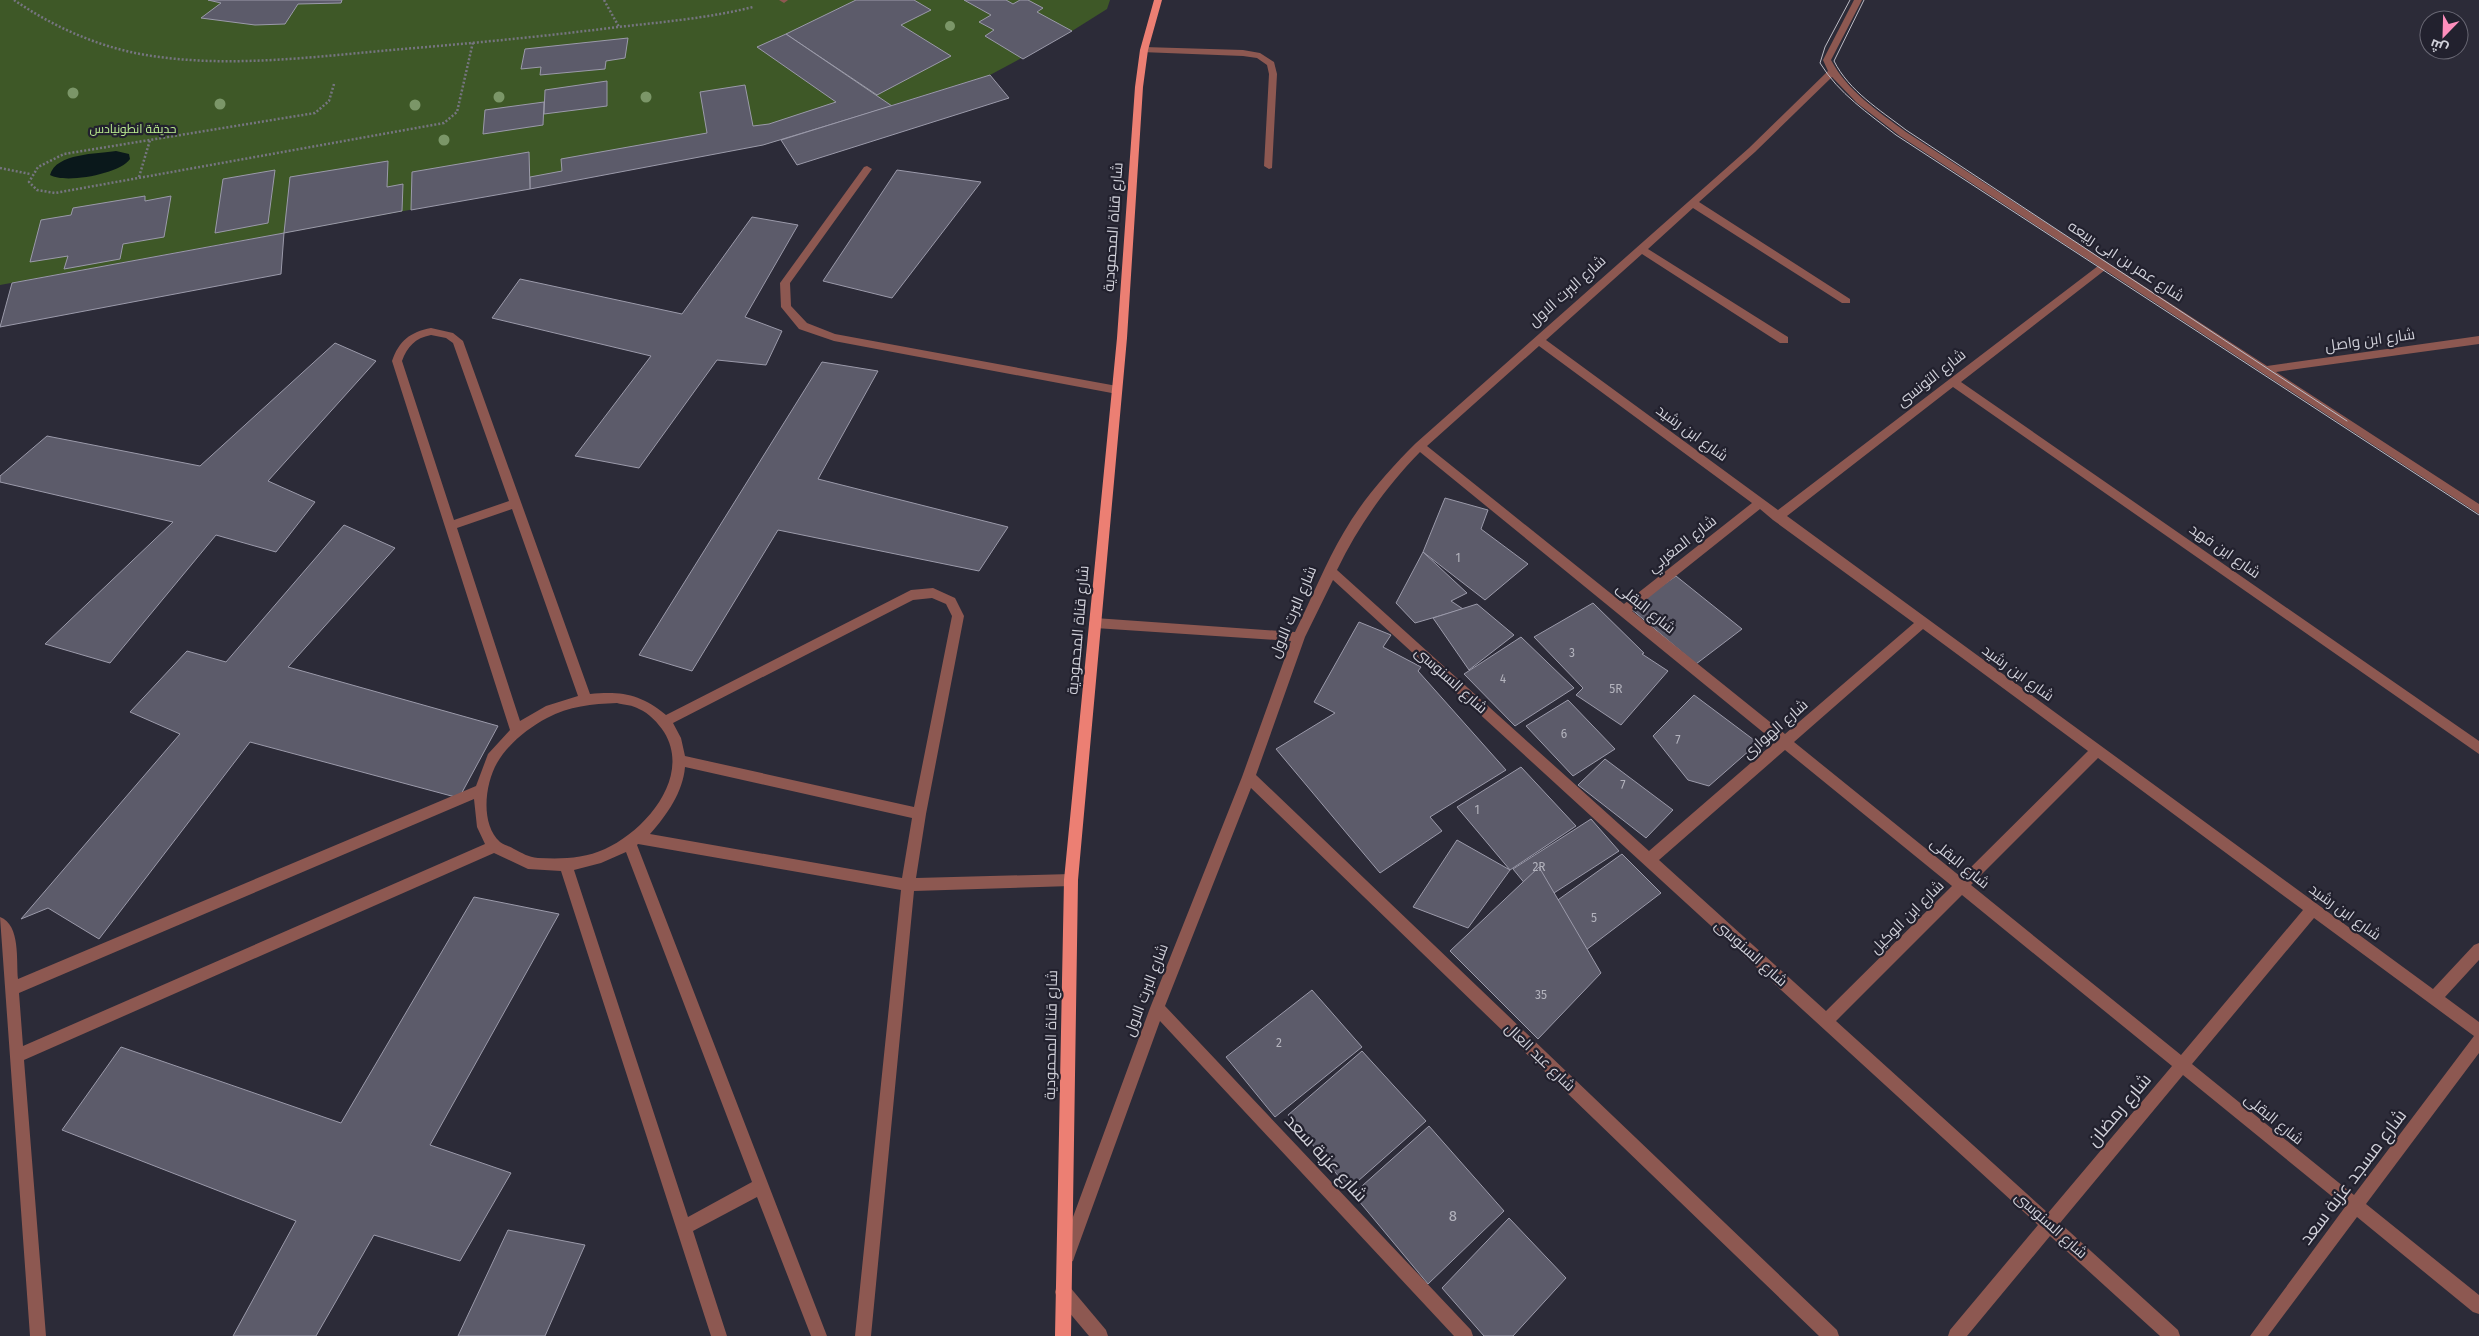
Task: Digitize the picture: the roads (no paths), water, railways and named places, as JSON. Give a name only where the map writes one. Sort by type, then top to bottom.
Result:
[{"type":"main road","name":"شارع قناة المحمودية","points":[[1062,1267],[1071,880],[1117,390],[1139,87],[1144,50],[1158,0]]},
{"type":"main road","name":"شارع البرت الاول","points":[[1062,1267],[1064,1336]]},
{"type":"street","points":[[1832,72],[1827,60],[1858,0]]},
{"type":"street","points":[[1144,50],[1243,53],[1260,56],[1271,64],[1273,74],[1269,166]]},
{"type":"street","name":"شارع البرت الاول","points":[[1062,1267],[1157,1008],[1249,777],[1299,638],[1348,535],[1369,503],[1393,473],[1420,446],[1752,150],[1832,72]]},
{"type":"street","name":"شارع عمر بن ابى ربيعه","points":[[1832,72],[1868,106],[1903,134],[2479,510]]},
{"type":"street","points":[[867,169],[785,283],[786,307],[803,326],[834,337],[1117,390]]},
{"type":"street","points":[[1692,203],[1846,301]]},
{"type":"street","points":[[1640,249],[1784,340]]},
{"type":"street","name":"شارع التونسى","points":[[1777,517],[2105,265]]},
{"type":"street","points":[[517,730],[397,361],[400,348],[413,337],[431,331],[448,332],[458,341],[585,699]]},
{"type":"street","name":"شارع ابن رشيد","points":[[1539,340],[1777,517],[2479,1031]]},
{"type":"street","name":"شارع ابن واصل","points":[[2266,370],[2479,340]]},
{"type":"street","name":"شارع ابن فهد","points":[[1952,381],[2479,748]]},
{"type":"street","name":"شارع البقلى","points":[[1420,446],[2479,1306]]},
{"type":"street","points":[[450,526],[516,503]]},
{"type":"street","name":"شارع المغربي","points":[[1624,611],[1760,503]]},
{"type":"street","name":"شارع السنوسى","points":[[1330,570],[2172,1336]]},
{"type":"street","points":[[665,721],[911,596],[932,593],[951,601],[958,616],[919,814],[908,886],[863,1336]]},
{"type":"street","points":[[1095,623],[1299,638]]},
{"type":"street","name":"شارع الهوارى","points":[[1649,860],[1922,623]]},
{"type":"street","points":[[617,698],[645,705],[665,721],[676,738],[680,760],[675,787],[660,814],[632,840],[598,858],[566,866],[526,863],[495,846],[481,820],[480,790],[493,759],[517,730],[550,710],[585,699],[617,698]]},
{"type":"street","name":"شارع ابن الوكيل","points":[[1826,1021],[2097,751]]},
{"type":"street","points":[[680,760],[919,814]]},
{"type":"street","name":"شارع عبد العال","points":[[1249,777],[1831,1336]]},
{"type":"street","points":[[12,989],[480,790]]},
{"type":"street","points":[[632,840],[908,886],[1071,880]]},
{"type":"street","points":[[632,840],[819,1336]]},
{"type":"street","points":[[17,1056],[495,846]]},
{"type":"street","points":[[566,866],[719,1336]]},
{"type":"street","name":"شارع رمضان","points":[[1956,1336],[2312,909]]},
{"type":"street","points":[[0,924],[7,934],[38,1336]]},
{"type":"street","points":[[2434,998],[2479,950]]},
{"type":"street","name":"شارع عزبة سعد","points":[[1157,1008],[1465,1336]]},
{"type":"street","name":"شارع مسجد عزبة سعد","points":[[2258,1336],[2479,1041]]},
{"type":"street","points":[[683,1228],[761,1186]]},
{"type":"street","points":[[1063,1292],[1100,1336]]},
{"type":"tram line","points":[[1850,0],[1825,47],[1820,63],[1845,94],[1865,111],[1896,135],[2479,515]]},
{"type":"tram line","points":[[1864,0],[1834,61],[1848,82],[1866,99],[1906,130],[2347,421]]},
{"type":"park label","name":"حديقة انطونيادس","points":[[133,129]]}]
